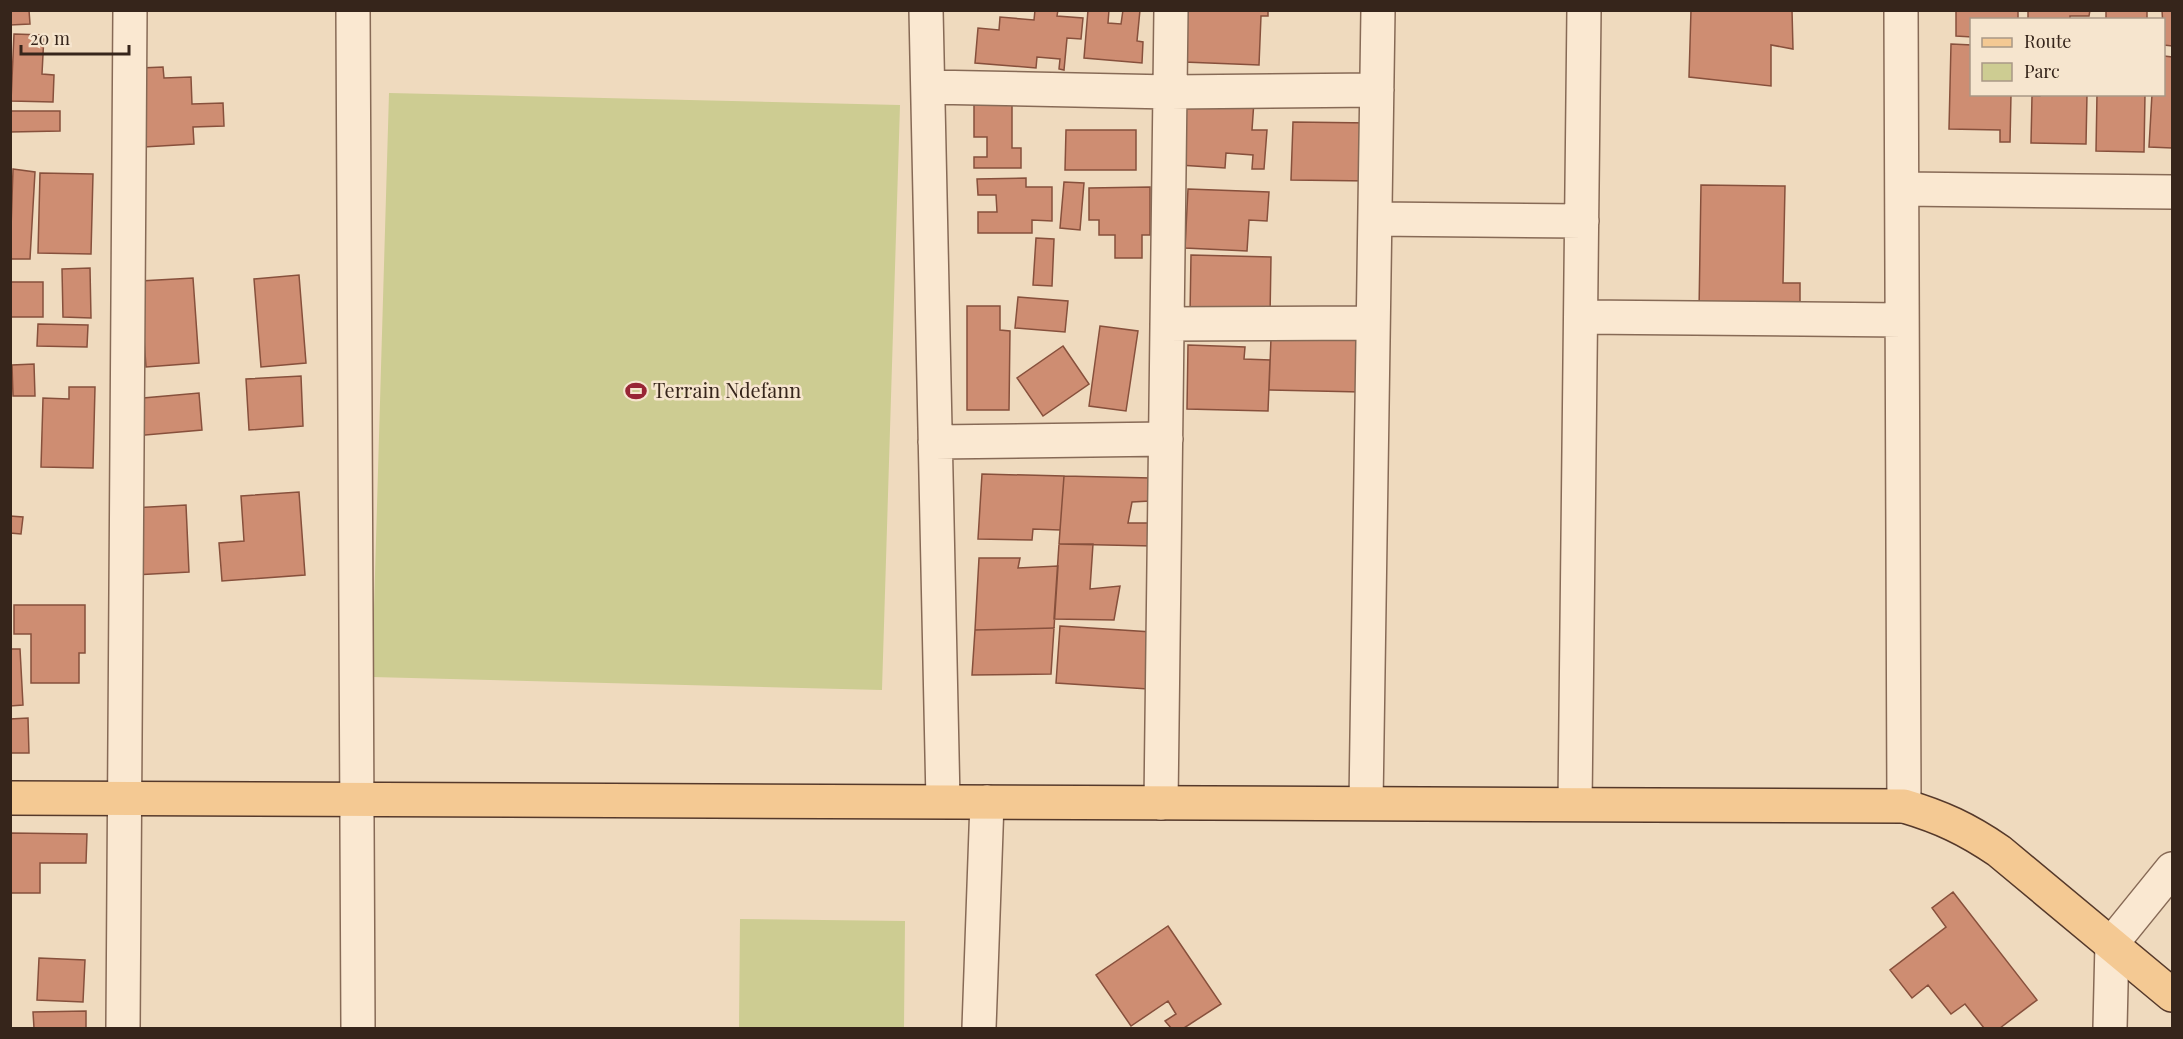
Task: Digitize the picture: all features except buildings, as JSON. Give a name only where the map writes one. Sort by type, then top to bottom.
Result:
[{"type":"main road","points":[[10,798],[1904,806],[1952,822],[1999,851],[2172,995]]},
{"type":"street","points":[[123,1029],[130,10]]},
{"type":"street","points":[[353,10],[358,1029]]},
{"type":"street","points":[[926,10],[943,801]]},
{"type":"street","points":[[1161,803],[1171,10]]},
{"type":"street","points":[[1366,803],[1378,10]]},
{"type":"street","points":[[1575,804],[1584,10]]},
{"type":"street","points":[[1901,10],[1904,806]]},
{"type":"street","points":[[928,87],[1170,92],[1377,90]]},
{"type":"street","points":[[1902,189],[2172,192]]},
{"type":"street","points":[[1375,219],[1582,221]]},
{"type":"street","points":[[1581,317],[1902,320]]},
{"type":"street","points":[[1167,324],[1373,323]]},
{"type":"street","points":[[935,442],[1166,439]]},
{"type":"street","points":[[979,1029],[987,802]]},
{"type":"street","points":[[2110,1029],[2112,943],[2172,869]]},
{"type":"green space","name":"Terrain Ndefann","points":[[389,93],[900,105],[882,690],[372,677]]},
{"type":"green space","points":[[740,919],[905,921],[904,1028],[739,1028]]},
{"type":"place","name":"Terrain Ndefann","points":[[636,391]]}]
